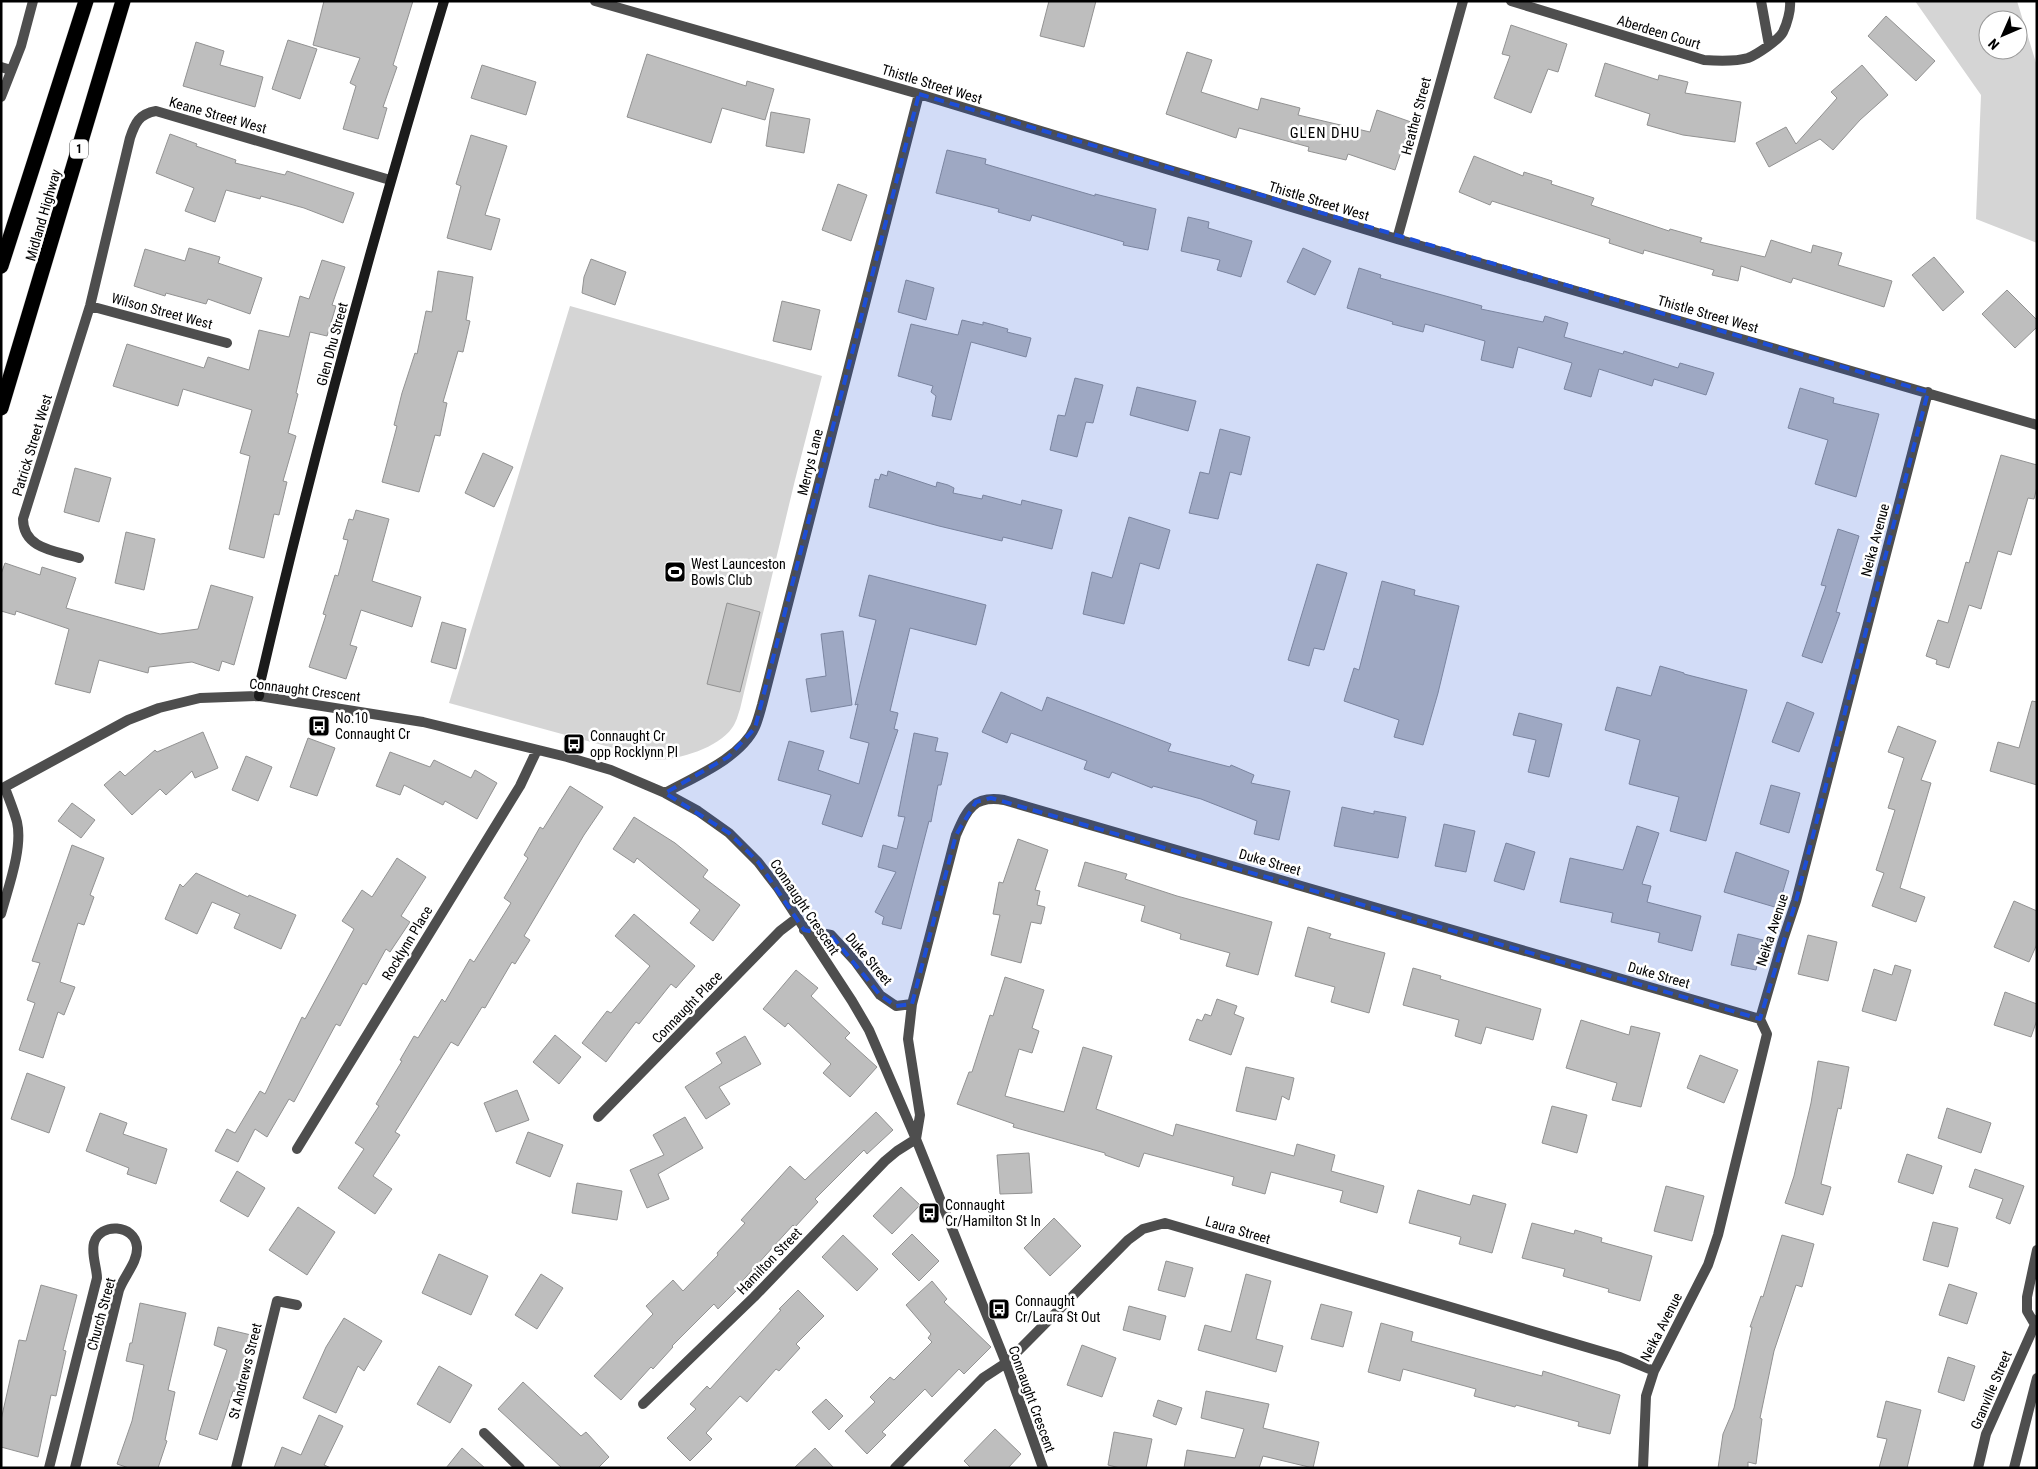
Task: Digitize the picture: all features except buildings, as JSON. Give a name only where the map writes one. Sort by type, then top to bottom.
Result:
[{"type":"highway","name":"Midland Highway","points":[[1,266],[86,1]]},
{"type":"highway","name":"Midland Highway","points":[[1,408],[123,1]]},
{"type":"street","points":[[1,97],[6,68],[21,46],[33,1]]},
{"type":"street","name":"Glen Dhu Street","points":[[259,696],[261,679],[289,557],[390,180],[444,1]]},
{"type":"street","name":"Thistle Street West","points":[[595,1],[919,94],[1397,239],[2037,425]]},
{"type":"street","name":"Heather Street","points":[[1397,239],[1462,1]]},
{"type":"street","name":"Aberdeen Court","points":[[1511,1],[1704,60],[1726,61],[1748,58],[1782,33],[1790,1]]},
{"type":"street","points":[[1762,1],[1769,44]]},
{"type":"street","name":"Merrys Lane","points":[[666,792],[728,757],[744,744],[755,728],[919,94]]},
{"type":"street","name":"Keane Street West","points":[[90,306],[130,138],[139,118],[146,113],[156,111],[390,180]]},
{"type":"street","name":"Wilson Street West","points":[[90,306],[227,343]]},
{"type":"street","name":"Patrick Street West","points":[[79,558],[45,548],[31,541],[23,528],[23,520],[90,306]]},
{"type":"street","name":"Neika Avenue","points":[[1643,1468],[1646,1396],[1654,1371],[1708,1265],[1718,1235],[1768,1034],[1760,1019],[1782,940],[1796,901],[1928,392]]},
{"type":"street","name":"Connaught Crescent","points":[[3,789],[128,720],[159,708],[200,698],[259,696],[423,722],[537,750],[611,770],[666,792],[698,811],[729,833],[758,862],[778,888],[852,1001],[868,1030],[916,1139],[1006,1363],[1043,1468]]},
{"type":"street","name":"Rocklynn Place","points":[[297,1150],[520,786],[537,750]]},
{"type":"street","points":[[1,914],[12,872],[17,842],[17,823],[3,789]]},
{"type":"street","name":"Duke Street","points":[[916,1139],[920,1115],[908,1040],[912,1004],[956,835],[966,815],[976,802],[991,798],[1013,802],[1760,1019]]},
{"type":"street","name":"Connaught Place","points":[[598,1117],[780,931],[797,918]]},
{"type":"street","name":"Duke Street","points":[[804,930],[830,935],[855,961],[880,995],[896,1006],[912,1004]]},
{"type":"street","name":"Hamilton Street","points":[[644,1404],[754,1297],[885,1161],[916,1139]]},
{"type":"street","name":"Laura Street","points":[[895,1468],[984,1378],[1006,1363],[1128,1240],[1142,1229],[1165,1223],[1620,1357],[1654,1371]]},
{"type":"street","name":"Church Street","points":[[49,1468],[97,1278],[93,1251],[94,1242],[107,1229],[116,1228],[126,1230],[133,1237],[137,1246],[136,1257],[124,1278],[120,1290],[75,1468]]},
{"type":"street","name":"Granville Street","points":[[1978,1468],[1986,1434],[2036,1324],[2028,1311],[2027,1297],[2037,1250]]},
{"type":"street","name":"St Andrews Street","points":[[236,1468],[276,1301],[298,1305]]},
{"type":"street","points":[[2014,1468],[2037,1378]]},
{"type":"street","points":[[484,1432],[520,1468]]},
{"type":"highlighted area","points":[[919,94],[1928,392],[1796,901],[1760,1019],[991,798],[976,802],[956,835],[912,1004],[896,1006],[880,995],[831,935],[804,930],[758,862],[729,833],[665,793],[728,757],[755,728]]},
{"type":"shaded area","points":[[1915,1],[2017,1],[2020,10],[1978,10],[1978,60],[2028,60],[2028,37],[2037,66],[2037,243],[1976,219],[1981,95]]},
{"type":"shaded area","points":[[570,306],[822,376],[737,719],[726,735],[718,741],[687,755],[657,760],[449,703]]},
{"type":"place","name":"West Launceston Bowls Club","points":[[675,572]]},
{"type":"place","name":"No.10 Connaught Cr","points":[[319,726]]},
{"type":"place","name":"Connaught Cr opp Rocklynn Pl","points":[[574,744]]},
{"type":"place","name":"Connaught Cr/Hamilton St In","points":[[929,1213]]},
{"type":"place","name":"Connaught Cr/Laura St Out","points":[[999,1309]]},
{"type":"district","name":"GLEN DHU","points":[[1325,133]]}]
